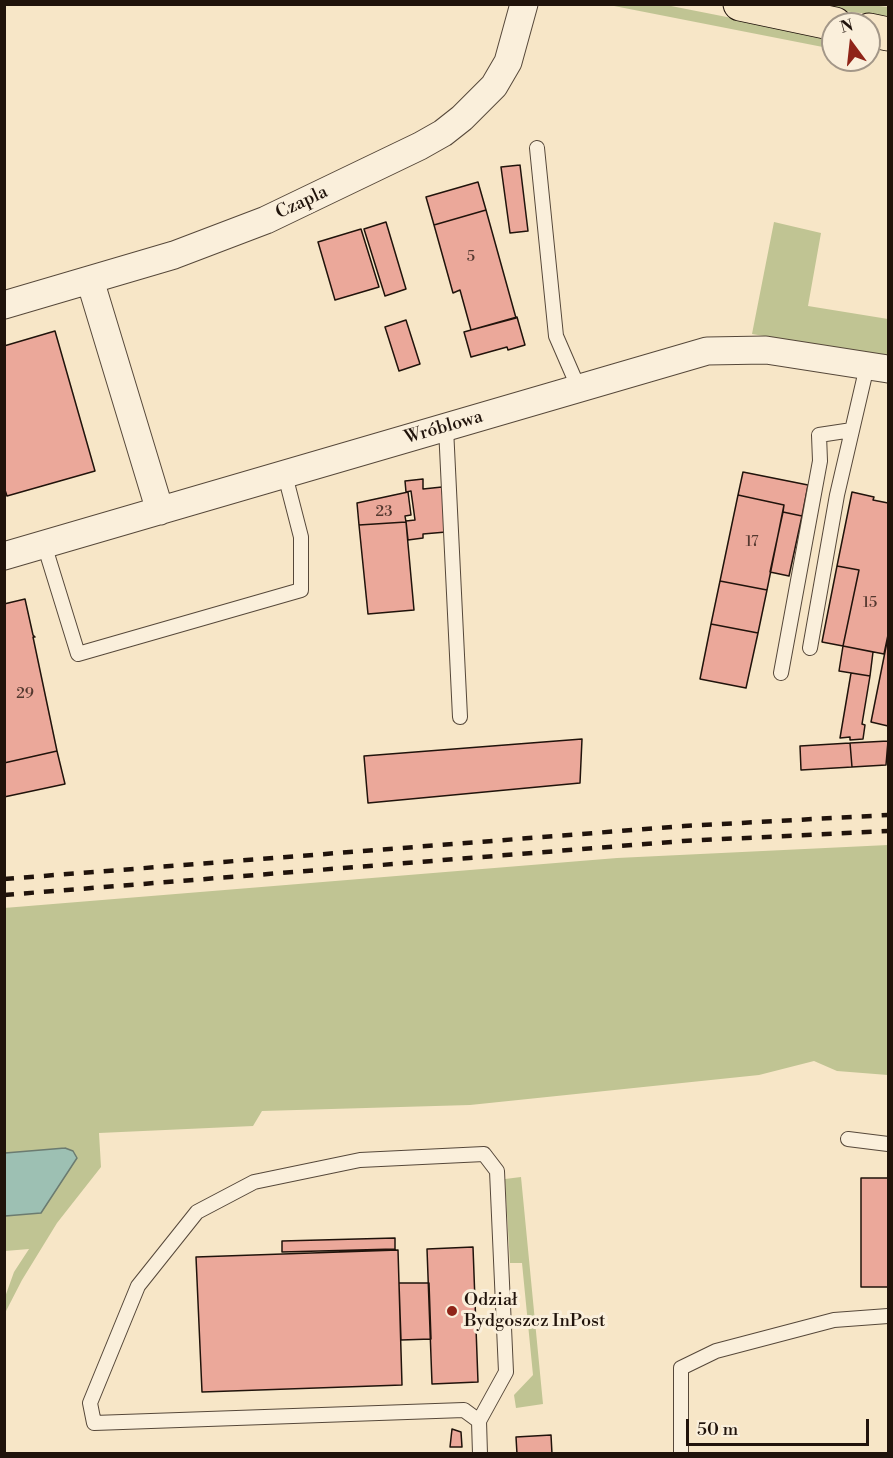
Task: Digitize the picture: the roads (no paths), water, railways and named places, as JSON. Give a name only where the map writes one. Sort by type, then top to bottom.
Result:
[{"type":"main road","points":[[740,4],[821,21]]},
{"type":"street","name":"Czapla","points":[[4,305],[174,255],[266,220],[443,133],[494,86],[508,62],[524,4]]},
{"type":"street","points":[[90,280],[160,511]]},
{"type":"street","name":"Wróblowa","points":[[4,556],[707,351],[766,350],[878,368]]},
{"type":"lane","points":[[537,148],[556,336],[579,389]]},
{"type":"lane","points":[[810,648],[837,495],[852,430],[878,368]]},
{"type":"lane","points":[[446,428],[460,717]]},
{"type":"lane","points":[[781,674],[820,461],[819,435],[852,430]]},
{"type":"lane","points":[[44,544],[78,654],[290,594],[301,590],[301,537],[285,475]]},
{"type":"lane","points":[[848,1139],[888,1144]]},
{"type":"lane","points":[[478,1421],[464,1410],[94,1423],[90,1403],[138,1286],[197,1212],[254,1182],[360,1160],[484,1154],[497,1171],[506,1372],[478,1421],[480,1454]]},
{"type":"lane","points":[[681,1454],[681,1368],[716,1351],[834,1320],[888,1316]]},
{"type":"railway","points":[[4,879],[684,826],[888,815]]},
{"type":"railway","points":[[4,895],[683,841],[888,831]]},
{"type":"place","name":"Odział Bydgoszcz InPost","points":[[452,1311]]}]
